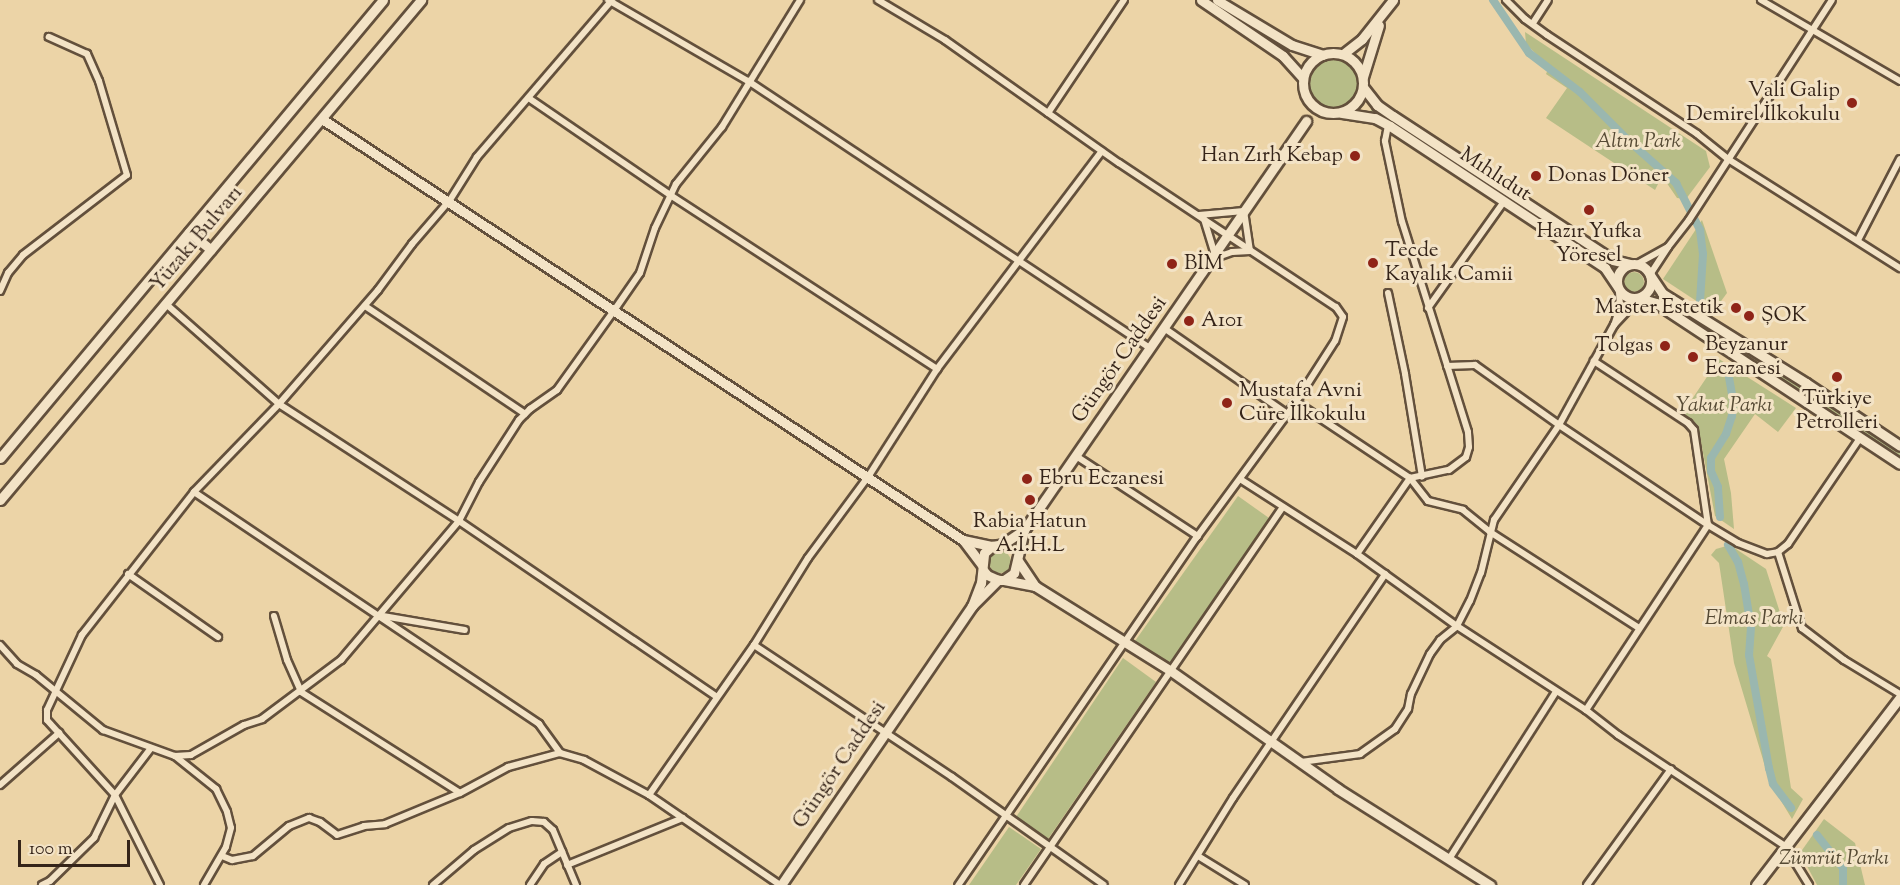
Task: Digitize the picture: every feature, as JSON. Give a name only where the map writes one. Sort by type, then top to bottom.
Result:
[{"type":"main road","name":"Yüzakı Bulvarı","points":[[0,458],[383,0]]},
{"type":"main road","name":"Yüzakı Bulvarı","points":[[0,500],[421,0]]},
{"type":"main road","points":[[1202,0],[1283,56],[1303,78],[1306,121],[1328,113],[1342,113],[1355,105],[1382,16]]},
{"type":"main road","points":[[1217,0],[1292,45],[1322,55],[1343,54],[1362,39],[1393,0]]},
{"type":"main road","points":[[1343,54],[1356,63],[1363,82]]},
{"type":"main road","points":[[1303,78],[1313,60],[1322,55]]},
{"type":"main road","name":"Mıhlıdut","points":[[1363,82],[1377,105],[1393,116],[1613,260],[1634,264]]},
{"type":"main road","points":[[1306,98],[1312,106],[1328,113]]},
{"type":"main road","name":"Mıhlıdut","points":[[1342,113],[1365,115],[1388,125],[1503,203],[1605,268],[1618,289]]},
{"type":"main road","points":[[321,118],[450,200],[613,312],[963,540],[992,579],[1035,586],[1171,671],[1338,789],[1490,885]]},
{"type":"main road","name":"Güngör Caddesi","points":[[1023,530],[1306,121]]},
{"type":"main road","points":[[189,232],[211,250]]},
{"type":"main road","points":[[1900,446],[1806,383],[1662,293],[1650,275],[1634,264],[1617,275],[1618,289],[1628,298],[1639,298],[1656,303],[1900,464]]},
{"type":"main road","points":[[1639,298],[1648,291],[1650,275]]},
{"type":"main road","points":[[963,540],[992,546],[1003,544],[1023,530]]},
{"type":"main road","points":[[972,606],[1001,580],[1014,573],[1023,530]]},
{"type":"main road","points":[[1003,544],[1017,558],[1035,586]]},
{"type":"main road","points":[[972,606],[983,567],[984,554],[992,546]]},
{"type":"main road","name":"Güngör Caddesi","points":[[780,885],[972,606]]},
{"type":"main road","points":[[1756,885],[1900,695]]},
{"type":"street","points":[[175,756],[191,755],[244,725],[262,719],[341,660],[459,521],[479,482],[525,414],[557,390],[640,273],[655,228],[676,183],[722,127],[748,81],[800,0]]},
{"type":"street","points":[[878,0],[945,40],[1102,151],[1336,308],[1343,316],[1335,341],[1296,402],[1198,536],[958,885]]},
{"type":"street","points":[[1048,113],[1124,0]]},
{"type":"street","points":[[1506,0],[1533,23],[1697,134],[1728,159],[1900,268]]},
{"type":"street","points":[[1533,23],[1548,0]]},
{"type":"street","points":[[1761,0],[1900,81]]},
{"type":"street","points":[[1650,275],[1689,220],[1832,0]]},
{"type":"street","points":[[160,885],[116,795],[59,733],[46,715],[82,635],[194,492],[279,404],[365,306],[412,244],[450,200],[477,157],[530,99],[610,1],[748,81],[1150,348]]},
{"type":"street","points":[[0,291],[8,273],[30,249],[127,175],[102,90],[87,54],[49,37]]},
{"type":"street","points":[[530,99],[670,195],[937,369]]},
{"type":"street","points":[[1388,125],[1385,141],[1402,222],[1468,432],[1469,447],[1462,462],[1449,470],[1410,478]]},
{"type":"street","points":[[649,795],[716,696],[754,645],[808,558],[868,477],[937,369],[1102,151]]},
{"type":"street","points":[[1858,240],[1900,159]]},
{"type":"street","points":[[1428,308],[1503,203]]},
{"type":"street","points":[[1200,217],[1244,211],[1250,251]]},
{"type":"street","points":[[1200,217],[1213,257],[1232,252],[1250,251]]},
{"type":"street","points":[[1634,264],[1668,248]]},
{"type":"street","points":[[1301,762],[1360,754],[1382,741],[1395,729],[1408,709],[1410,694],[1430,654],[1440,639],[1457,626],[1481,573],[1494,520],[1559,425],[1614,325],[1620,307],[1618,289]]},
{"type":"street","points":[[1388,293],[1406,374],[1422,477]]},
{"type":"street","points":[[1614,325],[1639,298]]},
{"type":"street","points":[[166,304],[279,404],[459,521],[716,696]]},
{"type":"street","points":[[365,306],[525,414]]},
{"type":"street","points":[[1164,328],[1286,413]]},
{"type":"street","points":[[1586,710],[1708,525],[1694,430],[1594,361]]},
{"type":"street","points":[[1447,366],[1475,365],[1559,425],[1708,525],[1738,543],[1767,554],[1778,552],[1788,544],[1860,438]]},
{"type":"street","points":[[1296,402],[1410,478],[1428,501],[1463,510],[1490,532],[1639,628]]},
{"type":"street","points":[[1076,456],[1198,536]]},
{"type":"street","points":[[1357,554],[1410,478]]},
{"type":"street","points":[[1240,479],[1357,554],[1457,626],[1586,710],[1618,735],[1785,846],[1809,885]]},
{"type":"street","points":[[194,492],[267,543],[379,615],[467,678],[539,724],[560,753]]},
{"type":"street","points":[[1024,885],[1283,507]]},
{"type":"street","points":[[1778,552],[1802,628],[1844,660],[1900,695]]},
{"type":"street","points":[[128,574],[218,637]]},
{"type":"street","points":[[1179,885],[1233,798],[1385,574]]},
{"type":"street","points":[[379,615],[465,630]]},
{"type":"street","points":[[274,616],[287,660],[301,692],[460,793]]},
{"type":"street","points":[[0,645],[17,664],[103,730],[175,756],[216,789],[227,812],[231,828],[222,856],[204,885]]},
{"type":"street","points":[[754,645],[1007,814],[1104,885]]},
{"type":"street","points":[[1449,859],[1556,692]]},
{"type":"street","points":[[0,785],[59,733]]},
{"type":"street","points":[[42,885],[50,881],[94,838],[116,795],[151,748]]},
{"type":"street","points":[[222,856],[232,860],[253,856],[289,826],[309,818],[320,822],[337,835],[364,826],[385,824],[460,793],[508,767],[560,753],[584,760],[649,795],[780,885]]},
{"type":"street","points":[[1587,885],[1671,770]]},
{"type":"street","points":[[567,865],[683,818]]},
{"type":"street","points":[[433,885],[474,850],[509,828],[532,821],[544,822],[553,830],[576,885]]},
{"type":"street","points":[[530,885],[544,864],[562,852]]},
{"type":"street","points":[[1198,856],[1245,885]]},
{"type":"green space","name":"Altın Park","points":[[1525,32],[1706,151],[1710,167],[1686,199],[1677,198],[1662,176],[1655,190],[1546,118],[1567,88],[1546,74],[1549,67],[1526,44]]},
{"type":"green space","points":[[1329,60],[1339,60],[1351,67],[1358,79],[1358,89],[1351,101],[1339,108],[1329,108],[1314,97],[1310,89],[1310,79],[1321,64]]},
{"type":"green space","points":[[1374,106],[1614,264],[1611,270],[1368,114]]},
{"type":"green space","points":[[1702,220],[1727,293],[1713,312],[1663,279]]},
{"type":"green space","points":[[1634,272],[1641,275],[1644,282],[1641,289],[1634,292],[1627,289],[1624,282],[1627,275]]},
{"type":"green space","points":[[1662,297],[1900,452],[1900,457],[1659,301]]},
{"type":"green space","name":"Yakut Parkı","points":[[1719,359],[1796,408],[1778,432],[1755,414],[1724,459],[1731,493],[1734,529],[1715,516],[1700,437],[1696,427],[1682,414]]},
{"type":"green space","points":[[1238,496],[1269,518],[1169,664],[1135,641]]},
{"type":"green space","name":"Elmas Parkı","points":[[1730,545],[1766,569],[1784,625],[1767,656],[1771,659],[1791,788],[1803,799],[1792,819],[1770,783],[1734,663],[1719,563],[1711,555],[1716,549]]},
{"type":"green space","points":[[1000,551],[1008,554],[1011,562],[1008,570],[1000,573],[992,570],[989,562],[992,554]]},
{"type":"green space","points":[[1123,658],[1156,682],[1048,839],[1016,817]]},
{"type":"green space","name":"Zümrüt Parkı","points":[[1824,819],[1855,843],[1865,885],[1817,885],[1800,853]]},
{"type":"green space","points":[[1009,827],[1041,849],[1016,885],[969,885]]},
{"type":"waterway","points":[[1493,0],[1529,53],[1580,92],[1630,142],[1676,183],[1700,230],[1703,254],[1700,302]]},
{"type":"waterway","points":[[1720,517],[1718,487],[1711,471],[1711,458],[1726,434],[1732,416],[1733,400],[1729,377]]},
{"type":"waterway","points":[[1728,545],[1738,562],[1744,584],[1751,627],[1749,655],[1769,768],[1773,784],[1791,808]]},
{"type":"waterway","points":[[1817,835],[1843,868],[1843,885]]},
{"type":"place","name":"Vali Galip Demirel İlkokulu","points":[[1852,103]]},
{"type":"place","name":"Han Zırh Kebap","points":[[1355,156]]},
{"type":"place","name":"Donas Döner","points":[[1536,176]]},
{"type":"place","name":"Hazır Yufka Yöresel","points":[[1589,210]]},
{"type":"place","name":"Tecde Kayalık Camii","points":[[1373,263]]},
{"type":"place","name":"BİM","points":[[1172,264]]},
{"type":"place","name":"Master Estetik","points":[[1736,308]]},
{"type":"place","name":"ŞOK","points":[[1749,316]]},
{"type":"place","name":"A101","points":[[1189,321]]},
{"type":"place","name":"Tolgas","points":[[1665,346]]},
{"type":"place","name":"Beyzanur Eczanesi","points":[[1693,357]]},
{"type":"place","name":"Türkiye Petrolleri","points":[[1837,377]]},
{"type":"place","name":"Mustafa Avni Cüre İlkokulu","points":[[1227,403]]},
{"type":"place","name":"Ebru Eczanesi","points":[[1027,479]]},
{"type":"place","name":"Rabia Hatun A.İ.H.L","points":[[1030,500]]}]
